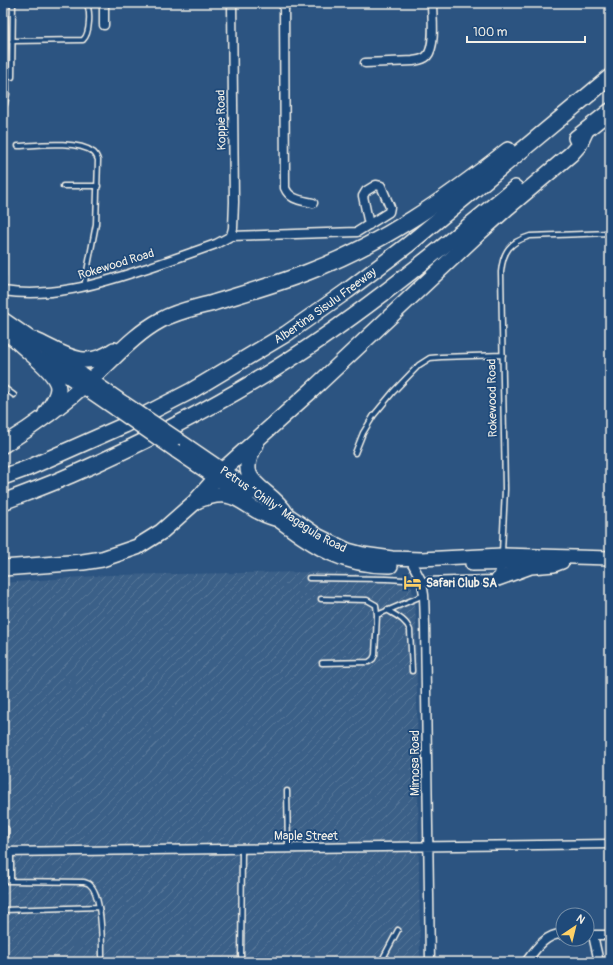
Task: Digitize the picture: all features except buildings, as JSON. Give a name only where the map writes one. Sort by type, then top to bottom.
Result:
[{"type":"highway","name":"Albertina Sisulu Freeway","points":[[3,477],[28,468],[126,425],[191,391],[286,334],[347,291],[409,244],[610,77]]},
{"type":"highway","points":[[3,445],[55,410],[147,328],[172,315],[273,285],[341,259],[372,243],[426,210],[542,123],[561,112],[570,110]]},
{"type":"highway","name":"Albertina Sisulu Freeway","points":[[3,502],[70,476],[144,442],[216,404],[266,374],[322,337],[388,290],[610,111]]},
{"type":"highway","points":[[3,568],[83,562],[102,559],[121,553],[149,540],[161,532],[195,502],[219,474],[312,390],[502,212],[571,154],[578,145],[584,132]]},
{"type":"highway","points":[[34,340],[73,358],[86,361],[107,356],[124,343],[133,340]]},
{"type":"highway","points":[[18,342],[50,372],[57,383],[57,395],[42,419]]},
{"type":"highway","points":[[195,502],[213,495],[228,495],[244,502],[267,516],[281,516],[278,503],[256,484],[250,474],[248,466],[250,456],[262,435]]},
{"type":"main road","name":"Petrus “Chilly” Magagula Road","points":[[3,319],[34,340],[87,383],[120,407],[281,516],[348,550],[377,557],[420,559],[610,558]]},
{"type":"main road","name":"Petrus “Chilly” Magagula Road","points":[[3,332],[87,383]]},
{"type":"main road","name":"Petrus “Chilly” Magagula Road","points":[[281,516],[311,543],[341,559],[354,563],[377,566],[413,566],[502,559],[610,563]]},
{"type":"main road","points":[[498,579],[531,567],[554,565],[562,562]]},
{"type":"street","points":[[3,3],[4,50],[7,77],[3,104]]},
{"type":"street","points":[[104,3],[104,25]]},
{"type":"street","name":"Koppie Road","points":[[231,236],[233,228],[234,202],[232,3]]},
{"type":"street","points":[[284,3],[285,188],[287,193],[294,199],[312,203]]},
{"type":"street","points":[[365,63],[413,61],[420,60],[428,55],[432,41],[432,3]]},
{"type":"street","points":[[231,236],[357,232],[369,225],[389,212],[390,207],[381,186],[376,185],[366,191],[363,196],[369,225]]},
{"type":"street","name":"Rokewood Road","points":[[3,291],[29,293],[56,292],[84,287],[111,280],[216,244],[231,236]]},
{"type":"street","name":"Rokewood Road","points":[[498,579],[502,559]]},
{"type":"street","name":"Mimosa Road","points":[[413,566],[422,582],[426,624],[427,846],[430,962]]},
{"type":"street","points":[[422,582],[486,581],[498,579]]},
{"type":"street","name":"Maple Street","points":[[7,852],[610,844]]},
{"type":"street","points":[[595,935],[610,935]]},
{"type":"street","points":[[526,962],[538,946],[550,937],[555,936]]},
{"type":"street","points":[[594,947],[599,962]]},
{"type":"lane","points":[[7,77],[12,41],[12,3]]},
{"type":"lane","points":[[12,41],[83,40],[87,37],[88,32],[89,7],[86,3]]},
{"type":"lane","points":[[3,140],[3,275]]},
{"type":"lane","points":[[18,146],[57,144],[73,146],[91,151],[96,155],[98,160],[96,224],[84,287]]},
{"type":"lane","points":[[63,186],[98,186]]},
{"type":"lane","name":"Rokewood Road","points":[[502,559],[505,489],[501,272],[504,256],[507,250],[520,239],[530,236],[610,233]]},
{"type":"lane","points":[[355,453],[363,433],[374,415],[393,392],[419,365],[430,358],[503,355]]},
{"type":"lane","points":[[3,387],[14,395]]},
{"type":"lane","points":[[309,578],[387,579],[422,582]]},
{"type":"lane","points":[[377,614],[424,595]]},
{"type":"lane","points":[[321,599],[367,600],[376,605],[377,614],[374,659],[369,662],[322,663]]},
{"type":"lane","points":[[387,610],[408,624],[410,630],[412,671]]},
{"type":"lane","points":[[287,791],[288,848]]},
{"type":"lane","points":[[241,962],[242,848]]},
{"type":"lane","points":[[7,852],[11,881]]},
{"type":"lane","points":[[3,881],[84,882],[90,884],[99,907],[102,962]]},
{"type":"lane","points":[[3,910],[99,907]]},
{"type":"lane","points":[[381,962],[398,930]]},
{"type":"shaded area","points":[[316,572],[410,576],[416,616],[420,962],[3,962],[3,583],[109,575]]},
{"type":"place","name":"Safari Club SA","points":[[413,583]]}]
